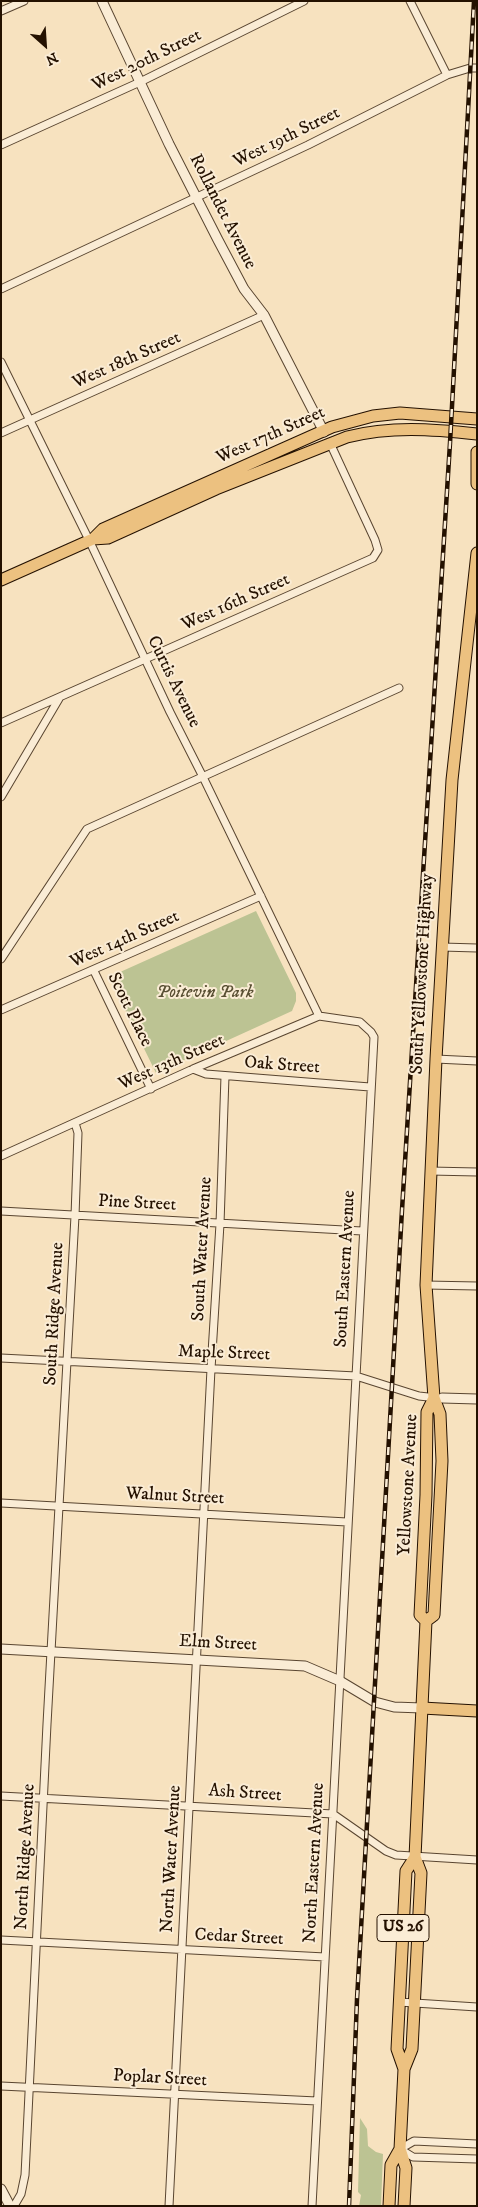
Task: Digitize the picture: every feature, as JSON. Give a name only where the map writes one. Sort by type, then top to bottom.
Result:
[{"type":"main road","name":"West 17th Street","points":[[1,580],[91,539],[108,527],[324,432],[376,416],[412,413],[477,419]]},
{"type":"main road","points":[[330,443],[339,433],[364,424],[376,416]]},
{"type":"main road","name":"West 17th Street","points":[[91,539],[108,538],[216,489],[330,443],[367,432],[402,428],[477,434]]},
{"type":"main road","points":[[261,471],[271,463],[321,439],[324,436],[324,432]]},
{"type":"main road","points":[[477,452],[477,484]]},
{"type":"main road","name":"South Yellowstone Highway","points":[[438,1398],[426,1285],[430,1171],[452,780],[471,644],[477,553]]},
{"type":"main road","name":"Yellowstone Avenue","points":[[404,2206],[406,2168],[400,2148],[404,2069],[412,2049],[421,1872],[415,1857],[426,1622],[434,1615],[442,1461],[438,1398]]},
{"type":"main road","points":[[422,1708],[477,1711]]},
{"type":"main road","name":"Yellowstone Avenue","points":[[404,2069],[397,2049],[399,2002],[406,1871],[415,1857]]},
{"type":"main road","name":"Yellowstone Avenue","points":[[389,2206],[391,2165],[400,2148]]},
{"type":"street","points":[[1,11],[24,1]]},
{"type":"street","name":"Rollandet Avenue","points":[[102,1],[196,198],[244,289],[264,315],[324,432]]},
{"type":"street","name":"West 20th Street","points":[[1,145],[140,82],[304,1]]},
{"type":"street","points":[[410,1],[447,75]]},
{"type":"street","name":"West 19th Street","points":[[1,289],[196,198],[447,75],[470,68],[477,68]]},
{"type":"street","name":"West 18th Street","points":[[1,433],[264,315]]},
{"type":"street","name":"Curtis Avenue","points":[[1,362],[91,539],[145,660],[319,1016]]},
{"type":"street","name":"West 16th Street","points":[[1,723],[373,558],[378,550],[375,540],[330,443]]},
{"type":"street","points":[[1,959],[87,829],[399,688]]},
{"type":"street","points":[[1,797],[60,697]]},
{"type":"street","name":"West 14th Street","points":[[1,1010],[94,971],[261,896]]},
{"type":"street","points":[[442,947],[477,948]]},
{"type":"street","name":"Scott Place","points":[[94,971],[151,1089]]},
{"type":"street","name":"South Eastern Avenue","points":[[319,1016],[360,1022],[374,1037],[347,1522]]},
{"type":"street","name":"West 13th Street","points":[[1,1156],[193,1069],[319,1016]]},
{"type":"street","points":[[436,1059],[477,1061]]},
{"type":"street","name":"Oak Street","points":[[193,1069],[206,1074],[225,1076],[370,1087]]},
{"type":"street","name":"South Water Avenue","points":[[205,1514],[220,1224],[225,1076]]},
{"type":"street","name":"South Ridge Avenue","points":[[60,1506],[75,1216],[78,1133],[75,1123]]},
{"type":"street","points":[[430,1171],[477,1172]]},
{"type":"street","name":"Pine Street","points":[[1,1211],[362,1231]]},
{"type":"street","points":[[426,1285],[477,1286]]},
{"type":"street","name":"Maple Street","points":[[1,1358],[356,1376],[412,1394],[438,1398]]},
{"type":"street","points":[[438,1398],[477,1399]]},
{"type":"street","name":"Walnut Street","points":[[1,1503],[347,1522]]},
{"type":"street","name":"North Ridge Avenue","points":[[14,2206],[21,2194],[25,2175],[60,1506]]},
{"type":"street","name":"North Water Avenue","points":[[169,2206],[205,1514]]},
{"type":"street","name":"North Eastern Avenue","points":[[312,2206],[347,1522]]},
{"type":"street","name":"Elm Street","points":[[1,1649],[197,1658],[305,1666],[340,1681],[375,1702],[394,1707],[422,1708]]},
{"type":"street","name":"Ash Street","points":[[1,1796],[332,1814]]},
{"type":"street","points":[[332,1814],[386,1851],[396,1855],[477,1860]]},
{"type":"street","name":"Cedar Street","points":[[1,1940],[324,1957]]},
{"type":"street","points":[[399,2002],[477,2007]]},
{"type":"street","name":"Poplar Street","points":[[1,2086],[317,2100]]},
{"type":"street","points":[[477,2144],[414,2141],[400,2148],[413,2157],[477,2159]]},
{"type":"street","points":[[1,2189],[10,2206]]},
{"type":"green space","name":"Poitevin Park","points":[[256,911],[296,993],[296,1001],[292,1011],[156,1073],[109,977]]},
{"type":"green space","points":[[360,2118],[367,2129],[368,2146],[376,2152],[383,2154],[381,2206],[359,2206],[361,2195],[358,2192]]},
{"type":"railway","points":[[349,2206],[357,1999],[402,1210],[450,443],[474,1]]}]
